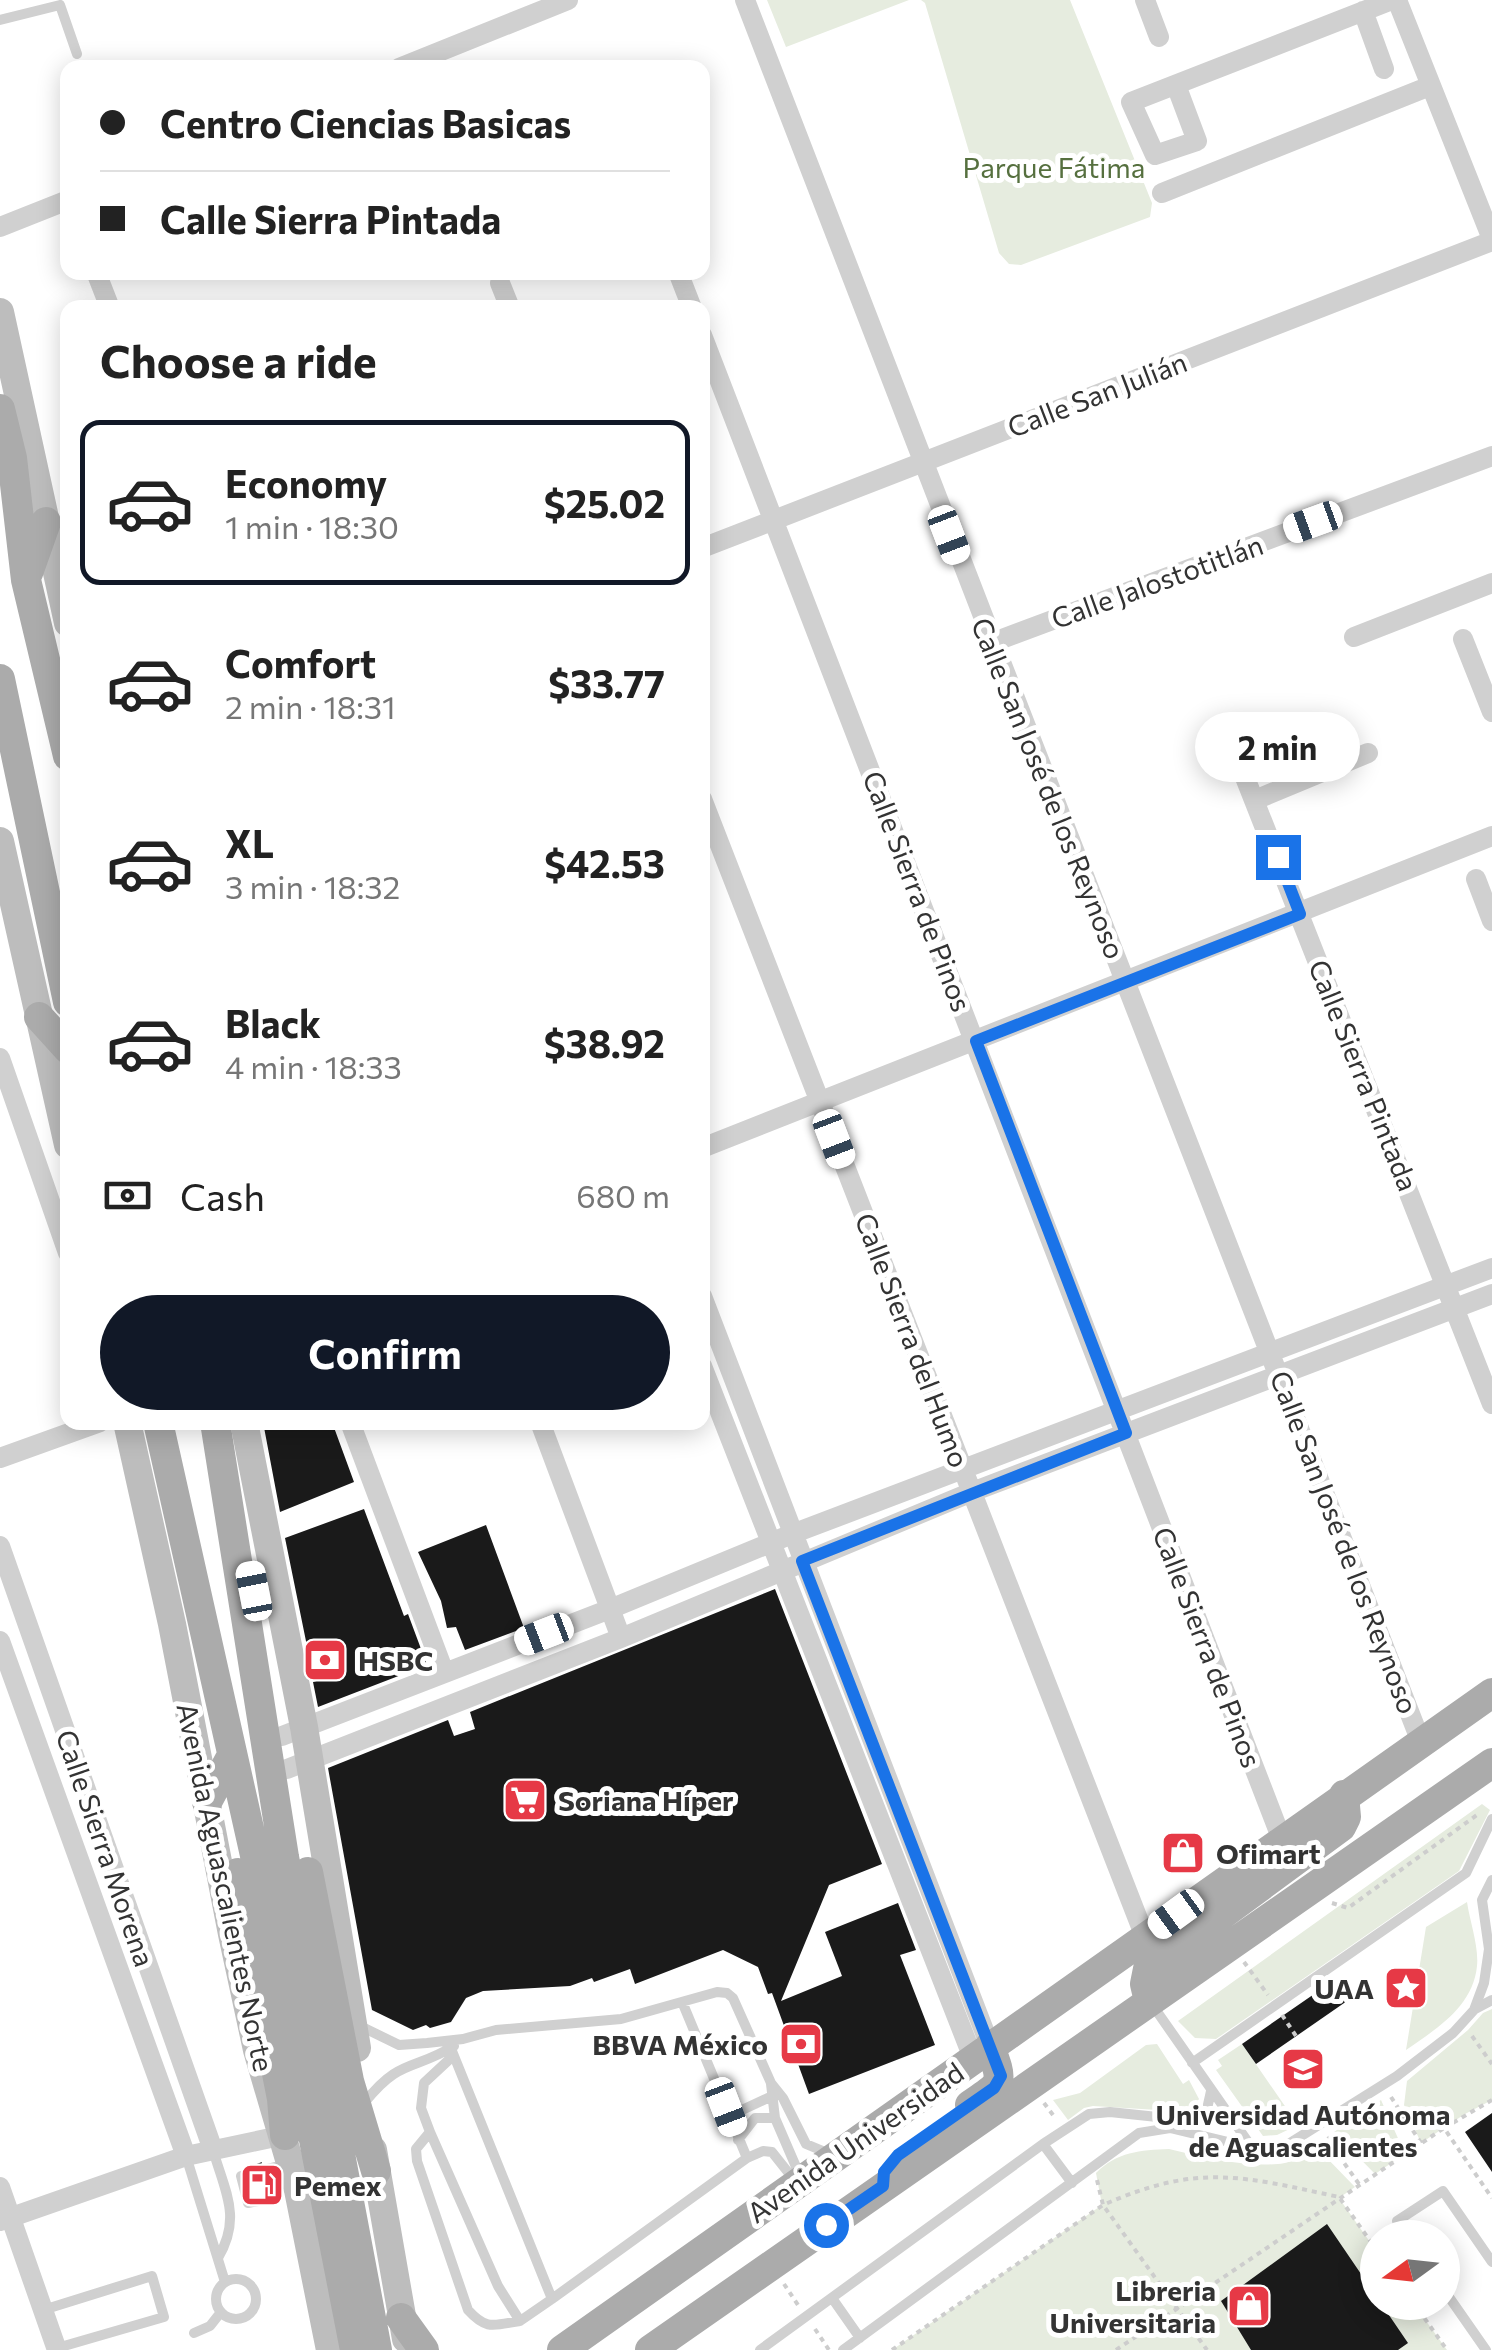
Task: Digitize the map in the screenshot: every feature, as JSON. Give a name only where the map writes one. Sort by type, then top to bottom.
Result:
[{"type":"main road","points":[[0,409],[12,458],[26,580],[60,722]]},
{"type":"main road","points":[[0,462],[14,496]]},
{"type":"main road","points":[[26,580],[46,522]]},
{"type":"main road","points":[[0,679],[60,964]]},
{"type":"main road","points":[[39,1016],[60,1039]]},
{"type":"main road","name":"Avenida Aguascalientes Norte","points":[[160,1430],[282,1976],[355,2350]]},
{"type":"main road","points":[[219,1450],[293,1731],[349,2081],[376,2172]]},
{"type":"main road","points":[[219,1450],[284,1856],[377,2350]]},
{"type":"main road","name":"Avenida Universidad","points":[[562,2350],[1492,1693]]},
{"type":"main road","name":"Avenida Universidad","points":[[650,2350],[1492,1763]]},
{"type":"main road","points":[[207,1802],[233,1767]]},
{"type":"main road","points":[[233,1767],[228,1810],[230,1832],[282,2100],[286,2170]]},
{"type":"main road","points":[[1149,2001],[1145,1984],[1148,1969],[1342,1827],[1346,1817],[1344,1796]]},
{"type":"main road","points":[[883,2186],[884,2172],[898,2155],[999,2083],[1001,2076],[982,2052]]},
{"type":"main road","points":[[402,2318],[424,2350]]},
{"type":"street","points":[[419,60],[568,0]]},
{"type":"street","name":"Calle San José de los Reynoso","points":[[744,0],[991,643],[1422,1742]]},
{"type":"street","points":[[1144,0],[1159,37]]},
{"type":"street","points":[[1176,85],[1394,0],[1492,240]]},
{"type":"street","points":[[1362,11],[1384,69]]},
{"type":"street","points":[[1162,193],[1430,86]]},
{"type":"street","points":[[0,227],[60,203]]},
{"type":"street","name":"Calle San Julián","points":[[710,545],[1492,240]]},
{"type":"street","points":[[500,283],[507,300]]},
{"type":"street","points":[[0,312],[60,586]]},
{"type":"street","name":"Calle Sierra de Pinos","points":[[710,355],[1282,1840]]},
{"type":"street","name":"Calle Jalostotitlán","points":[[991,643],[1492,456]]},
{"type":"street","points":[[1354,637],[1492,583]]},
{"type":"street","points":[[1463,640],[1492,712]]},
{"type":"street","name":"Calle Sierra Pintada","points":[[1233,747],[1492,1404]]},
{"type":"street","points":[[1255,800],[1368,752]]},
{"type":"street","name":"Calle Sierra del Humo","points":[[710,820],[1145,1937]]},
{"type":"street","points":[[710,1145],[1492,836]]},
{"type":"street","points":[[2,858],[60,1109]]},
{"type":"street","points":[[1476,880],[1492,921]]},
{"type":"street","points":[[0,1058],[60,1229]]},
{"type":"street","points":[[245,1430],[293,1731],[792,1534],[1492,1268]]},
{"type":"street","points":[[409,2350],[352,2021],[299,1765],[621,1638],[972,1492],[1492,1294]]},
{"type":"street","points":[[710,1317],[982,2052]]},
{"type":"street","points":[[710,1386],[782,1571],[982,2052]]},
{"type":"street","points":[[0,1458],[78,1430]]},
{"type":"street","name":"Avenida Aguascalientes Norte","points":[[129,1430],[257,2050],[330,2350]]},
{"type":"street","points":[[353,1430],[444,1672]]},
{"type":"street","points":[[543,1430],[621,1638]]},
{"type":"street","name":"Calle Sierra Morena","points":[[0,1546],[213,2150]]},
{"type":"street","name":"Calle Sierra Morena","points":[[0,1641],[186,2156]]},
{"type":"street","points":[[5,2219],[213,2150],[286,2170]]},
{"type":"street","points":[[0,2187],[5,2219],[56,2349]]},
{"type":"lane","points":[[0,20],[60,2],[77,54]]},
{"type":"lane","points":[[1192,2063],[1466,1873],[1492,1819]]},
{"type":"lane","points":[[1474,2010],[1490,1950],[1482,1900],[1492,1880]]},
{"type":"lane","points":[[520,2320],[498,2286],[421,2108],[424,2082],[463,2039],[496,2030],[621,2019],[717,1992],[733,1998],[771,2082],[806,2144],[836,2156]]},
{"type":"lane","points":[[843,2350],[1139,2132],[1170,2128],[1274,2153],[1397,2076],[1453,2034],[1474,2010],[1492,2000]]},
{"type":"lane","points":[[1149,2001],[1253,2150]]},
{"type":"lane","points":[[683,2004],[746,2158]]},
{"type":"lane","points":[[352,2021],[399,2045],[451,2048]]},
{"type":"lane","points":[[366,2102],[384,2078],[405,2065],[451,2048]]},
{"type":"lane","points":[[451,2048],[552,2299]]},
{"type":"lane","points":[[771,2082],[775,2118],[799,2182]]},
{"type":"lane","points":[[760,2350],[1089,2114],[1110,2112],[1194,2120],[1207,2109],[1211,2090]]},
{"type":"lane","points":[[726,2107],[742,2110],[770,2097]]},
{"type":"lane","points":[[738,2140],[755,2118],[775,2118]]},
{"type":"lane","points":[[430,2132],[416,2148],[417,2160],[468,2310],[480,2323],[490,2326],[520,2320],[746,2158],[772,2152],[799,2182]]},
{"type":"lane","points":[[1043,2144],[1072,2183]]},
{"type":"lane","points":[[213,2150],[232,2217],[218,2258]]},
{"type":"lane","points":[[186,2156],[225,2282]]},
{"type":"lane","points":[[248,2174],[241,2176],[248,2203],[258,2200]]},
{"type":"lane","points":[[1399,2220],[1443,2191],[1492,2262]]},
{"type":"lane","points":[[42,2310],[152,2276],[164,2317],[56,2349]]},
{"type":"lane","points":[[245,2281],[254,2290],[256,2302],[250,2313],[239,2318],[221,2312],[216,2296],[225,2282],[245,2281]]},
{"type":"lane","points":[[832,2298],[860,2338]]},
{"type":"lane","points":[[194,2333],[210,2326],[221,2312]]},
{"type":"lane","points":[[1460,2313],[1486,2350]]},
{"type":"path","points":[[1303,1894],[1348,1908],[1476,1815]]},
{"type":"path","points":[[1390,2096],[1421,2143]]},
{"type":"path","points":[[1116,2350],[1339,2197],[1492,2100]]},
{"type":"path","points":[[1044,2102],[1065,2129]]},
{"type":"path","points":[[1444,2128],[1492,2198]]},
{"type":"path","points":[[1327,2139],[1359,2184]]},
{"type":"path","points":[[1092,2166],[1102,2205],[1208,2350]]},
{"type":"path","points":[[892,2350],[1102,2205],[1140,2188],[1186,2177],[1248,2177],[1339,2197],[1360,2227]]},
{"type":"path","points":[[770,2264],[829,2350]]},
{"type":"path","points":[[1426,2320],[1447,2350]]},
{"type":"green space","points":[[767,0],[909,0],[786,47]]},
{"type":"green space","name":"Parque Fátima","points":[[921,0],[1070,0],[1152,203],[1150,217],[1021,265],[1009,264],[999,253]]},
{"type":"green space","points":[[1482,1804],[1490,1810],[1459,1871],[1216,2039],[1195,2038],[1178,2021]]},
{"type":"green space","points":[[1467,1902],[1477,1951],[1474,1981],[1451,2016],[1406,2050],[1426,1927]]},
{"type":"green space","points":[[1492,2009],[1492,2100],[1421,2143],[1404,2105],[1407,2081]]},
{"type":"green space","points":[[1157,2044],[1183,2084],[1189,2080],[1199,2099],[1190,2112],[1093,2106],[1068,2120],[1053,2100],[1080,2093],[1146,2045]]},
{"type":"green space","points":[[1242,2044],[1298,2125],[1277,2135],[1263,2136],[1216,2070],[1222,2066],[1218,2060]]},
{"type":"green space","points":[[1381,2100],[1405,2154],[1375,2174],[1334,2132]]},
{"type":"green space","points":[[1169,2149],[1264,2165],[1323,2154],[1355,2187],[1339,2198],[1360,2228],[1360,2320],[1425,2320],[1447,2350],[892,2350],[1102,2205],[1096,2173],[1112,2161],[1148,2150]]},
{"type":"building","points":[[265,1430],[335,1430],[354,1482],[280,1512]]},
{"type":"building","points":[[364,1509],[427,1665],[318,1707],[313,1682],[331,1677],[320,1647],[308,1651],[285,1538]]},
{"type":"building","points":[[486,1525],[524,1628],[465,1650],[456,1627],[447,1628],[441,1601],[418,1552]]},
{"type":"building","points":[[775,1589],[882,1864],[829,1885],[781,2001],[842,1976],[825,1932],[898,1903],[916,1950],[900,1955],[935,2045],[809,2094],[772,1993],[768,1994],[758,1967],[723,1950],[635,1984],[630,1969],[570,1986],[483,1991],[466,1998],[451,2022],[430,2028],[426,2025],[413,2030],[372,2010],[328,1768],[448,1720],[454,1736],[475,1729],[470,1712]]},
{"type":"building","points":[[1333,1981],[1347,2001],[1256,2064],[1242,2044]]},
{"type":"building","points":[[1492,2113],[1492,2172],[1465,2132]]},
{"type":"building","name":"Pemex","points":[[262,2162],[259,2172],[269,2177],[277,2200],[266,2204],[265,2196],[255,2193],[252,2182],[257,2175],[251,2166]]},
{"type":"building","points":[[1327,2224],[1360,2272],[1360,2320],[1392,2320],[1408,2343],[1398,2350],[1251,2350],[1221,2301]]},
{"type":"place","name":"HSBC","points":[[325,1660]]},
{"type":"place","name":"Soriana Híper","points":[[525,1800]]},
{"type":"place","name":"Ofimart","points":[[1183,1853]]},
{"type":"place","name":"UAA","points":[[1406,1988]]},
{"type":"place","name":"BBVA México","points":[[801,2044]]},
{"type":"place","name":"Universidad Autónoma de Aguascalientes","points":[[1303,2069]]},
{"type":"place","name":"Pemex","points":[[262,2185]]},
{"type":"place","name":"Libreria Universitaria","points":[[1249,2306]]},
{"type":"route","points":[[826,2225],[883,2186],[884,2172],[898,2155],[994,2088],[1001,2076],[802,1561],[1126,1433],[976,1041],[1300,914],[1278,857]]}]
